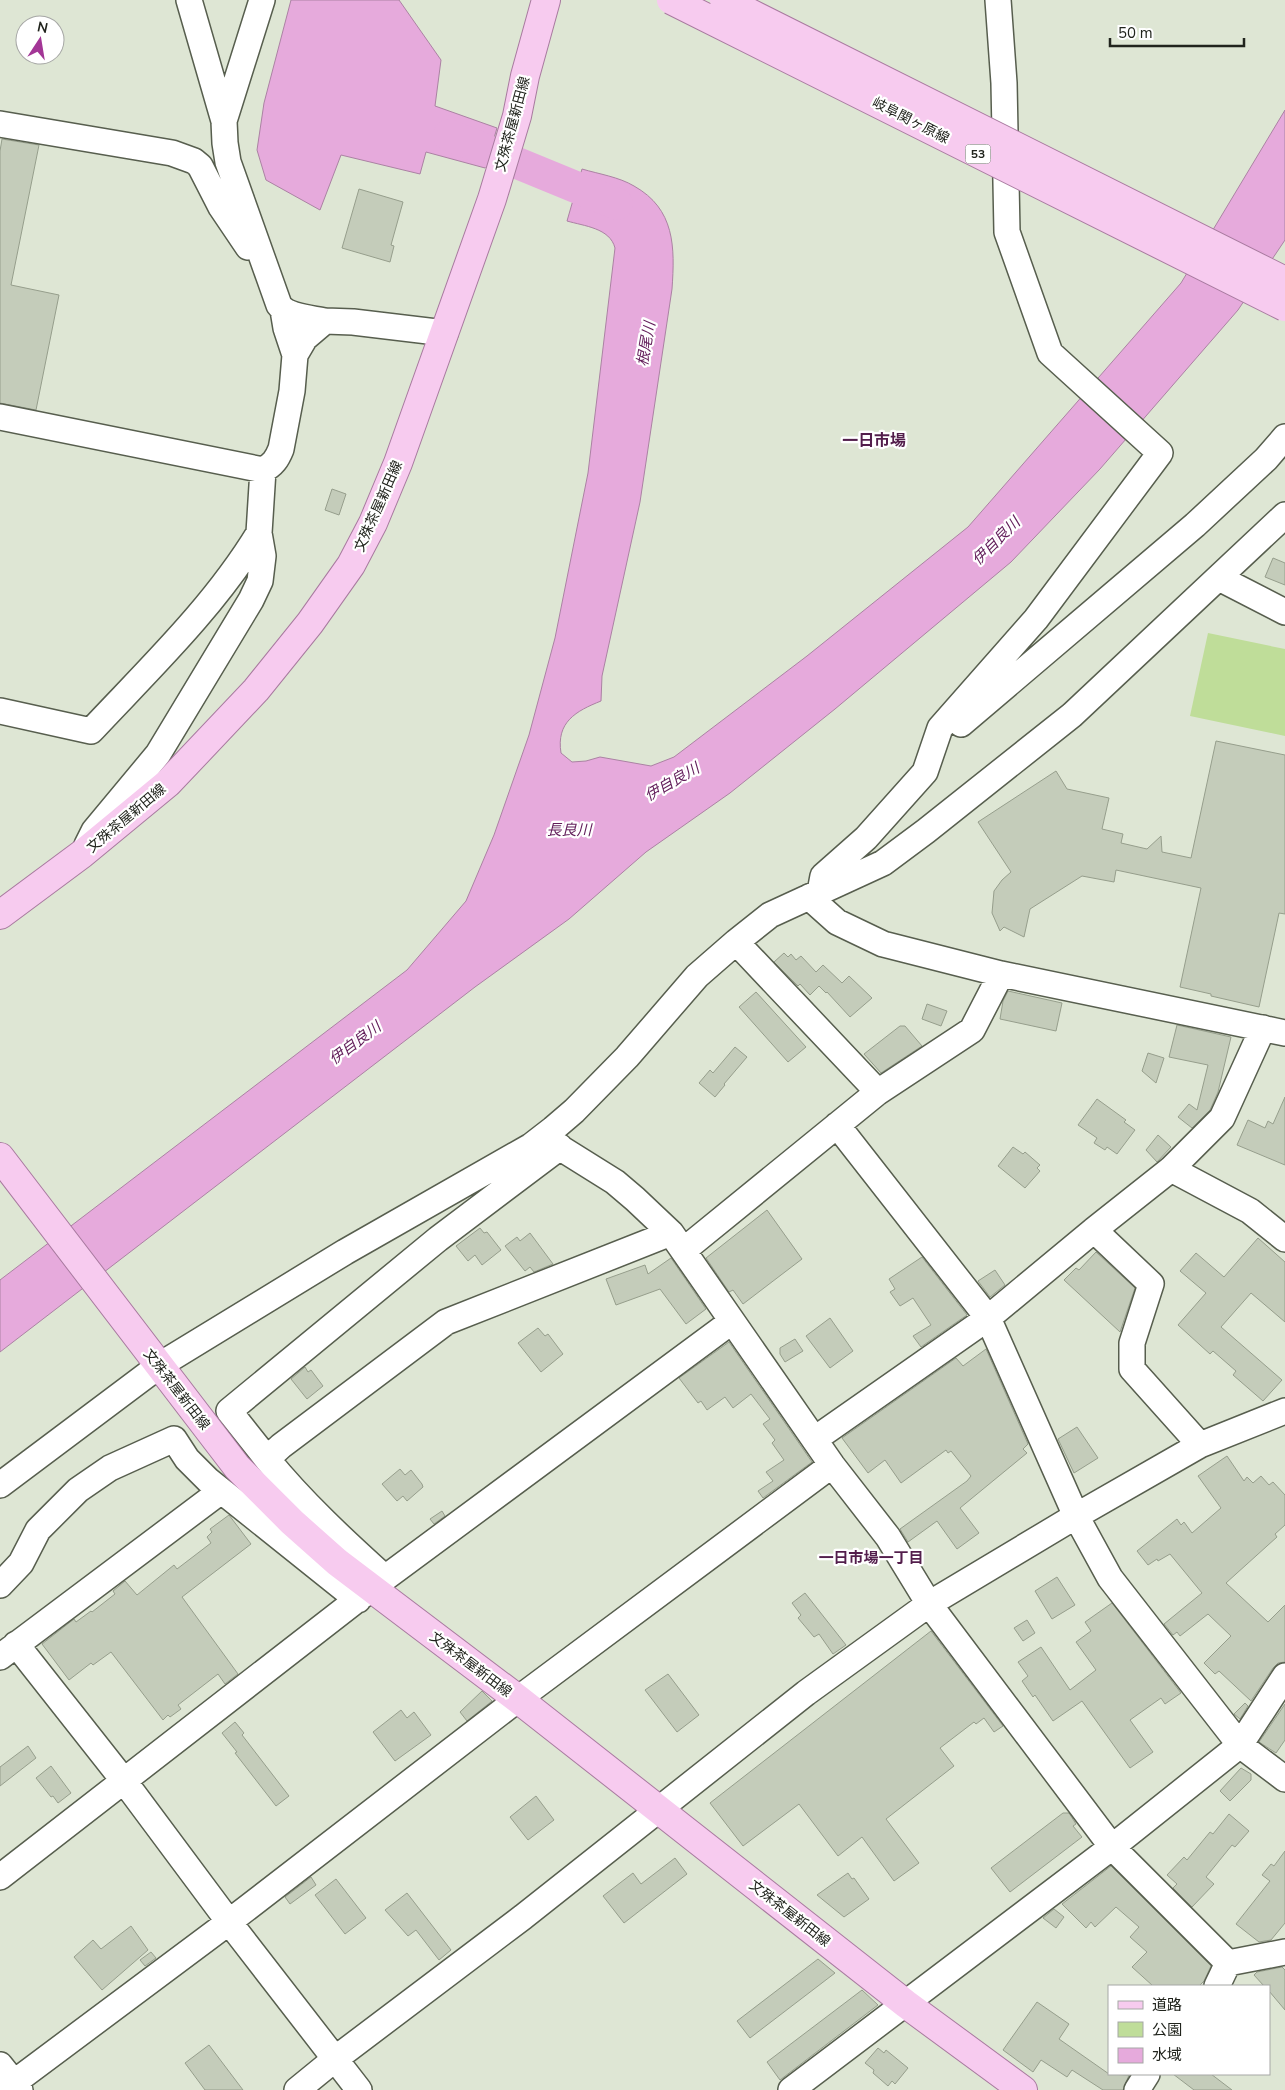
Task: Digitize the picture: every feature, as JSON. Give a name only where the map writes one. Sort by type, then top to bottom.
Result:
[{"type":"main road","name":"文殊茶屋新田線","points":[[0,915],[82,854],[168,783],[256,690],[310,623],[346,572],[373,524],[398,463],[492,199],[517,116],[525,76],[546,0]]},
{"type":"main road","name":"岐阜関ヶ原線","points":[[670,0],[1285,307]]},
{"type":"main road","name":"岐阜関ヶ原線","points":[[724,0],[1285,281]]},
{"type":"main road","name":"文殊茶屋新田線","points":[[0,1157],[237,1466],[292,1522],[371,1589],[518,1700],[906,2004],[1023,2090]]},
{"type":"street","points":[[0,417],[263,470],[271,466],[278,458],[292,391],[295,355],[286,328],[283,310],[272,285],[228,162],[224,121],[189,0]]},
{"type":"street","points":[[224,121],[262,0]]},
{"type":"street","points":[[814,894],[823,876],[866,838],[925,772],[940,728],[1036,619],[1160,454],[1050,353],[1007,232],[1004,83],[998,0]]},
{"type":"street","points":[[0,124],[172,153],[194,161],[204,173],[221,207],[245,242],[263,274],[272,285]]},
{"type":"street","points":[[283,310],[325,320],[445,333]]},
{"type":"street","points":[[295,355],[305,338],[325,320]]},
{"type":"street","points":[[934,747],[1195,525],[1266,458],[1285,437]]},
{"type":"street","points":[[82,854],[94,830],[158,754],[251,600],[260,581],[263,556],[259,533],[263,470]]},
{"type":"street","points":[[371,1589],[330,1528],[292,1490],[229,1411],[438,1239],[551,1142],[574,1110],[627,1057],[696,976],[736,942],[770,915],[883,863],[926,831],[1072,715],[1285,515]]},
{"type":"street","points":[[0,711],[91,731],[207,606],[243,559],[259,533]]},
{"type":"street","points":[[1219,578],[1285,612]]},
{"type":"street","points":[[814,894],[837,922],[883,944],[1001,974],[1274,1031],[1222,1118],[1172,1169],[1094,1230],[988,1318],[815,1439]]},
{"type":"street","points":[[736,942],[878,1092]]},
{"type":"street","points":[[267,1459],[281,1446],[446,1322],[678,1242],[837,1125],[878,1092],[972,1030],[1001,974]]},
{"type":"street","points":[[837,1125],[988,1318],[1076,1516],[1110,1578],[1240,1744],[1285,1779]]},
{"type":"street","points":[[2,1485],[153,1356],[345,1252],[531,1146],[551,1142],[615,1182],[635,1198],[678,1242],[731,1322],[832,1465],[888,1537],[929,1604],[1112,1847],[1228,1963]]},
{"type":"street","points":[[1172,1169],[1250,1211],[1285,1239]]},
{"type":"street","points":[[1094,1230],[1151,1284],[1132,1343],[1132,1369],[1200,1445]]},
{"type":"street","points":[[0,1877],[371,1589],[731,1322]]},
{"type":"street","points":[[297,2090],[335,2059],[523,1917],[806,1693],[929,1604],[1076,1516],[1200,1445],[1285,1411]]},
{"type":"street","points":[[0,1585],[21,1563],[38,1530],[78,1490],[110,1468],[174,1439],[187,1459],[221,1491],[371,1589]]},
{"type":"street","points":[[10,2082],[228,1922],[518,1700],[832,1465]]},
{"type":"street","points":[[221,1491],[8,1651],[124,1781],[228,1922],[359,2090]]},
{"type":"street","points":[[791,2090],[1112,1847],[1240,1744],[1285,1676]]},
{"type":"street","points":[[1228,1963],[1285,1952]]},
{"type":"street","points":[[1217,1985],[1228,1963]]},
{"type":"street","points":[[1137,2090],[1147,2075]]},
{"type":"green space","points":[[1208,633],[1285,649],[1285,736],[1190,716]]},
{"type":"water","points":[[291,0],[399,0],[441,60],[435,106],[497,128],[485,168],[426,152],[420,174],[341,155],[320,210],[266,180],[257,150],[264,103]]},
{"type":"water","name":"長良川","points":[[1285,110],[1285,240],[1238,310],[1100,469],[1011,562],[835,709],[730,793],[646,852],[569,919],[475,987],[0,1352],[0,1280],[407,970],[466,901],[494,835],[529,735],[555,638],[588,473],[615,248],[608,236],[602,232],[588,226],[567,221],[582,169],[628,183],[648,195],[658,206],[670,230],[673,273],[640,502],[602,676],[601,701],[584,709],[570,719],[562,733],[560,742],[561,753],[572,762],[600,757],[651,766],[674,757],[807,656],[968,527],[1181,283]]},
{"type":"building","points":[[2,139],[39,145],[11,285],[59,295],[36,410],[0,403],[0,151]]},
{"type":"building","points":[[359,189],[403,202],[391,245],[394,246],[390,262],[342,248]]},
{"type":"building","points":[[332,489],[346,494],[339,515],[325,510]]},
{"type":"building","points":[[1273,558],[1285,563],[1285,585],[1265,577]]},
{"type":"building","points":[[1216,741],[1285,755],[1285,914],[1279,913],[1259,1007],[1180,987],[1201,888],[1116,870],[1114,882],[1082,876],[1030,909],[1024,937],[1004,927],[1000,931],[992,913],[994,891],[1011,872],[978,822],[1056,771],[1067,789],[1109,798],[1102,829],[1123,834],[1121,843],[1147,849],[1161,836],[1162,852],[1191,858]]},
{"type":"building","points":[[784,953],[788,957],[791,954],[796,960],[801,956],[816,972],[823,965],[842,983],[849,976],[872,998],[850,1017],[819,986],[810,995],[800,984],[798,986],[774,962]]},
{"type":"building","points":[[1008,991],[1062,1003],[1056,1031],[1000,1019],[1003,1001]]},
{"type":"building","points":[[756,992],[806,1047],[788,1062],[739,1007]]},
{"type":"building","points":[[927,1004],[947,1011],[941,1026],[922,1019]]},
{"type":"building","points":[[1177,1025],[1231,1037],[1218,1092],[1210,1110],[1192,1128],[1178,1117],[1189,1104],[1197,1110],[1208,1065],[1169,1057]]},
{"type":"building","points":[[900,1026],[905,1026],[922,1046],[881,1073],[864,1054]]},
{"type":"building","points":[[735,1047],[747,1057],[715,1097],[699,1083],[710,1070],[713,1073]]},
{"type":"building","points":[[1148,1053],[1164,1058],[1156,1083],[1142,1071]]},
{"type":"building","points":[[1285,1097],[1285,1165],[1237,1145],[1248,1120],[1265,1128],[1268,1121],[1273,1124]]},
{"type":"building","points":[[1097,1099],[1126,1120],[1124,1122],[1135,1130],[1117,1154],[1107,1147],[1105,1150],[1094,1143],[1097,1138],[1078,1125]]},
{"type":"building","points":[[1158,1135],[1171,1147],[1157,1162],[1146,1150]]},
{"type":"building","points":[[1013,1147],[1023,1154],[1025,1152],[1040,1165],[1037,1168],[1040,1171],[1025,1188],[998,1166]]},
{"type":"building","points":[[767,1210],[802,1259],[743,1304],[733,1290],[729,1292],[706,1258]]},
{"type":"building","points":[[480,1228],[484,1233],[487,1232],[501,1250],[482,1265],[475,1255],[468,1261],[456,1246]]},
{"type":"building","points":[[530,1233],[553,1264],[534,1272],[530,1267],[525,1271],[505,1246],[517,1237],[520,1241]]},
{"type":"building","points":[[1258,1238],[1285,1262],[1285,1322],[1251,1293],[1221,1327],[1282,1380],[1263,1401],[1233,1375],[1236,1371],[1213,1351],[1210,1354],[1178,1325],[1206,1293],[1180,1271],[1196,1253],[1224,1277]]},
{"type":"building","points":[[1096,1252],[1135,1288],[1120,1332],[1064,1280],[1076,1268],[1079,1270]]},
{"type":"building","points":[[922,1257],[967,1315],[921,1347],[913,1336],[931,1325],[913,1298],[900,1306],[890,1292],[895,1289],[889,1279]]},
{"type":"building","points":[[671,1258],[706,1309],[686,1324],[660,1289],[616,1305],[606,1279],[645,1265],[648,1274]]},
{"type":"building","points":[[995,1270],[1005,1285],[990,1297],[978,1281]]},
{"type":"building","points":[[830,1318],[853,1351],[830,1368],[806,1336]]},
{"type":"building","points":[[538,1328],[545,1336],[548,1334],[563,1354],[541,1372],[518,1343]]},
{"type":"building","points":[[795,1339],[803,1351],[785,1362],[780,1354],[780,1348]]},
{"type":"building","points":[[729,1342],[812,1462],[763,1498],[758,1491],[773,1481],[766,1472],[784,1460],[772,1443],[775,1440],[763,1424],[770,1419],[751,1394],[733,1408],[725,1397],[707,1410],[701,1401],[698,1403],[679,1378]]},
{"type":"building","points":[[986,1349],[1028,1444],[1023,1449],[1027,1453],[960,1508],[979,1533],[957,1549],[937,1521],[908,1542],[900,1529],[967,1481],[971,1476],[951,1451],[948,1453],[946,1450],[901,1483],[885,1460],[868,1473],[842,1438],[956,1358],[963,1366]]},
{"type":"building","points":[[305,1367],[308,1372],[311,1370],[323,1386],[307,1399],[291,1379]]},
{"type":"building","points":[[1077,1427],[1098,1458],[1074,1473],[1058,1439]]},
{"type":"building","points":[[1227,1456],[1244,1481],[1247,1477],[1253,1483],[1261,1476],[1269,1485],[1273,1482],[1285,1495],[1285,1525],[1275,1534],[1277,1537],[1226,1583],[1268,1622],[1285,1605],[1285,1662],[1278,1663],[1273,1668],[1251,1701],[1219,1671],[1215,1674],[1204,1663],[1231,1636],[1208,1614],[1180,1636],[1177,1632],[1173,1635],[1164,1624],[1202,1593],[1170,1554],[1148,1565],[1137,1551],[1177,1519],[1181,1525],[1184,1522],[1192,1533],[1221,1508],[1198,1476]]},
{"type":"building","points":[[400,1469],[405,1475],[411,1470],[423,1487],[407,1501],[403,1496],[397,1501],[382,1484]]},
{"type":"building","points":[[442,1511],[445,1516],[434,1524],[430,1519]]},
{"type":"building","points":[[229,1515],[251,1544],[182,1597],[238,1674],[225,1684],[218,1674],[178,1705],[181,1709],[170,1717],[168,1715],[163,1720],[111,1652],[93,1665],[91,1663],[69,1680],[42,1644],[74,1619],[76,1622],[92,1612],[115,1594],[113,1591],[125,1581],[137,1595],[174,1565],[177,1569],[211,1543],[207,1537],[212,1532],[210,1529]]},
{"type":"building","points":[[1057,1577],[1075,1605],[1052,1619],[1035,1591]]},
{"type":"building","points":[[805,1593],[846,1645],[833,1654],[819,1634],[814,1637],[798,1618],[801,1615],[792,1603]]},
{"type":"building","points":[[1112,1603],[1181,1693],[1165,1704],[1161,1698],[1130,1720],[1153,1752],[1130,1768],[1082,1701],[1053,1721],[1035,1695],[1033,1697],[1022,1681],[1028,1676],[1018,1662],[1041,1647],[1070,1690],[1096,1670],[1076,1642],[1091,1631],[1085,1622]]},
{"type":"building","points":[[1027,1620],[1035,1633],[1023,1641],[1014,1628]]},
{"type":"building","points":[[931,1631],[1003,1726],[994,1732],[984,1718],[976,1724],[974,1722],[940,1748],[954,1766],[886,1819],[919,1863],[894,1881],[862,1837],[838,1856],[799,1804],[743,1846],[710,1803]]},
{"type":"building","points":[[668,1674],[699,1715],[677,1732],[645,1690]]},
{"type":"building","points":[[482,1691],[492,1701],[467,1721],[460,1712]]},
{"type":"building","points":[[1245,1703],[1248,1706],[1240,1719],[1234,1714]]},
{"type":"building","points":[[1285,1704],[1285,1740],[1276,1753],[1259,1742]]},
{"type":"building","points":[[401,1710],[407,1718],[414,1712],[431,1735],[395,1761],[373,1732]]},
{"type":"building","points":[[235,1722],[244,1733],[242,1735],[289,1796],[276,1806],[222,1733]]},
{"type":"building","points":[[28,1746],[36,1758],[0,1786],[0,1767]]},
{"type":"building","points":[[51,1766],[71,1793],[58,1803],[36,1778]]},
{"type":"building","points":[[1241,1768],[1251,1774],[1251,1780],[1230,1801],[1220,1791]]},
{"type":"building","points":[[536,1796],[554,1820],[528,1840],[510,1817]]},
{"type":"building","points":[[1063,1813],[1069,1813],[1076,1824],[1073,1826],[1082,1837],[1010,1892],[991,1868]]},
{"type":"building","points":[[1229,1814],[1249,1831],[1235,1847],[1232,1845],[1206,1877],[1214,1884],[1192,1907],[1173,1888],[1177,1884],[1167,1875],[1184,1857],[1187,1860],[1210,1832],[1213,1834]]},
{"type":"building","points":[[1285,1851],[1285,1923],[1271,1940],[1259,1942],[1236,1924],[1270,1881],[1262,1875],[1271,1864],[1274,1866]]},
{"type":"building","points":[[675,1858],[687,1874],[624,1923],[603,1896],[633,1873],[641,1884]]},
{"type":"building","points":[[1111,1866],[1211,1966],[1204,1981],[1200,1985],[1152,1985],[1132,1967],[1147,1952],[1130,1937],[1139,1927],[1116,1907],[1095,1927],[1091,1922],[1086,1928],[1062,1904]]},
{"type":"building","points":[[848,1873],[852,1879],[854,1878],[869,1899],[844,1917],[817,1895]]},
{"type":"building","points":[[311,1877],[316,1885],[290,1904],[285,1897]]},
{"type":"building","points":[[336,1879],[366,1918],[345,1934],[315,1895]]},
{"type":"building","points":[[407,1893],[451,1950],[439,1960],[416,1930],[408,1936],[385,1910]]},
{"type":"building","points":[[1054,1909],[1064,1917],[1056,1928],[1043,1918]]},
{"type":"building","points":[[131,1926],[148,1950],[102,1990],[74,1957],[93,1940],[101,1949]]},
{"type":"building","points":[[151,1952],[156,1958],[145,1966],[140,1960]]},
{"type":"building","points":[[818,1959],[835,1973],[750,2038],[737,2021]]},
{"type":"building","points":[[1282,1967],[1285,1970],[1285,2010],[1270,1992],[1270,1985],[1263,1985],[1254,1975],[1257,1972]]},
{"type":"building","points":[[862,1990],[878,2005],[780,2080],[767,2062]]},
{"type":"building","points":[[1037,2002],[1069,2024],[1059,2039],[1108,2075],[1129,2075],[1123,2090],[1103,2090],[1072,2070],[1067,2077],[1041,2060],[1033,2072],[1003,2050]]},
{"type":"building","points":[[209,2045],[243,2090],[205,2090],[185,2063]]},
{"type":"building","points":[[878,2048],[884,2053],[886,2050],[908,2068],[895,2084],[892,2081],[888,2086],[865,2063]]},
{"type":"building","points":[[1174,2075],[1212,2075],[1232,2090],[1194,2090]]},
{"type":"waterway","name":"根尾川","points":[[449,135],[617,204]]},
{"type":"district","name":"一日市場","points":[[874,440]]},
{"type":"district","name":"一日市場一丁目","points":[[871,1558]]},
{"type":"water label","name":"伊自良川","points":[[996,541]]},
{"type":"water label","name":"伊自良川","points":[[672,782]]},
{"type":"water label","name":"伊自良川","points":[[355,1043]]}]
